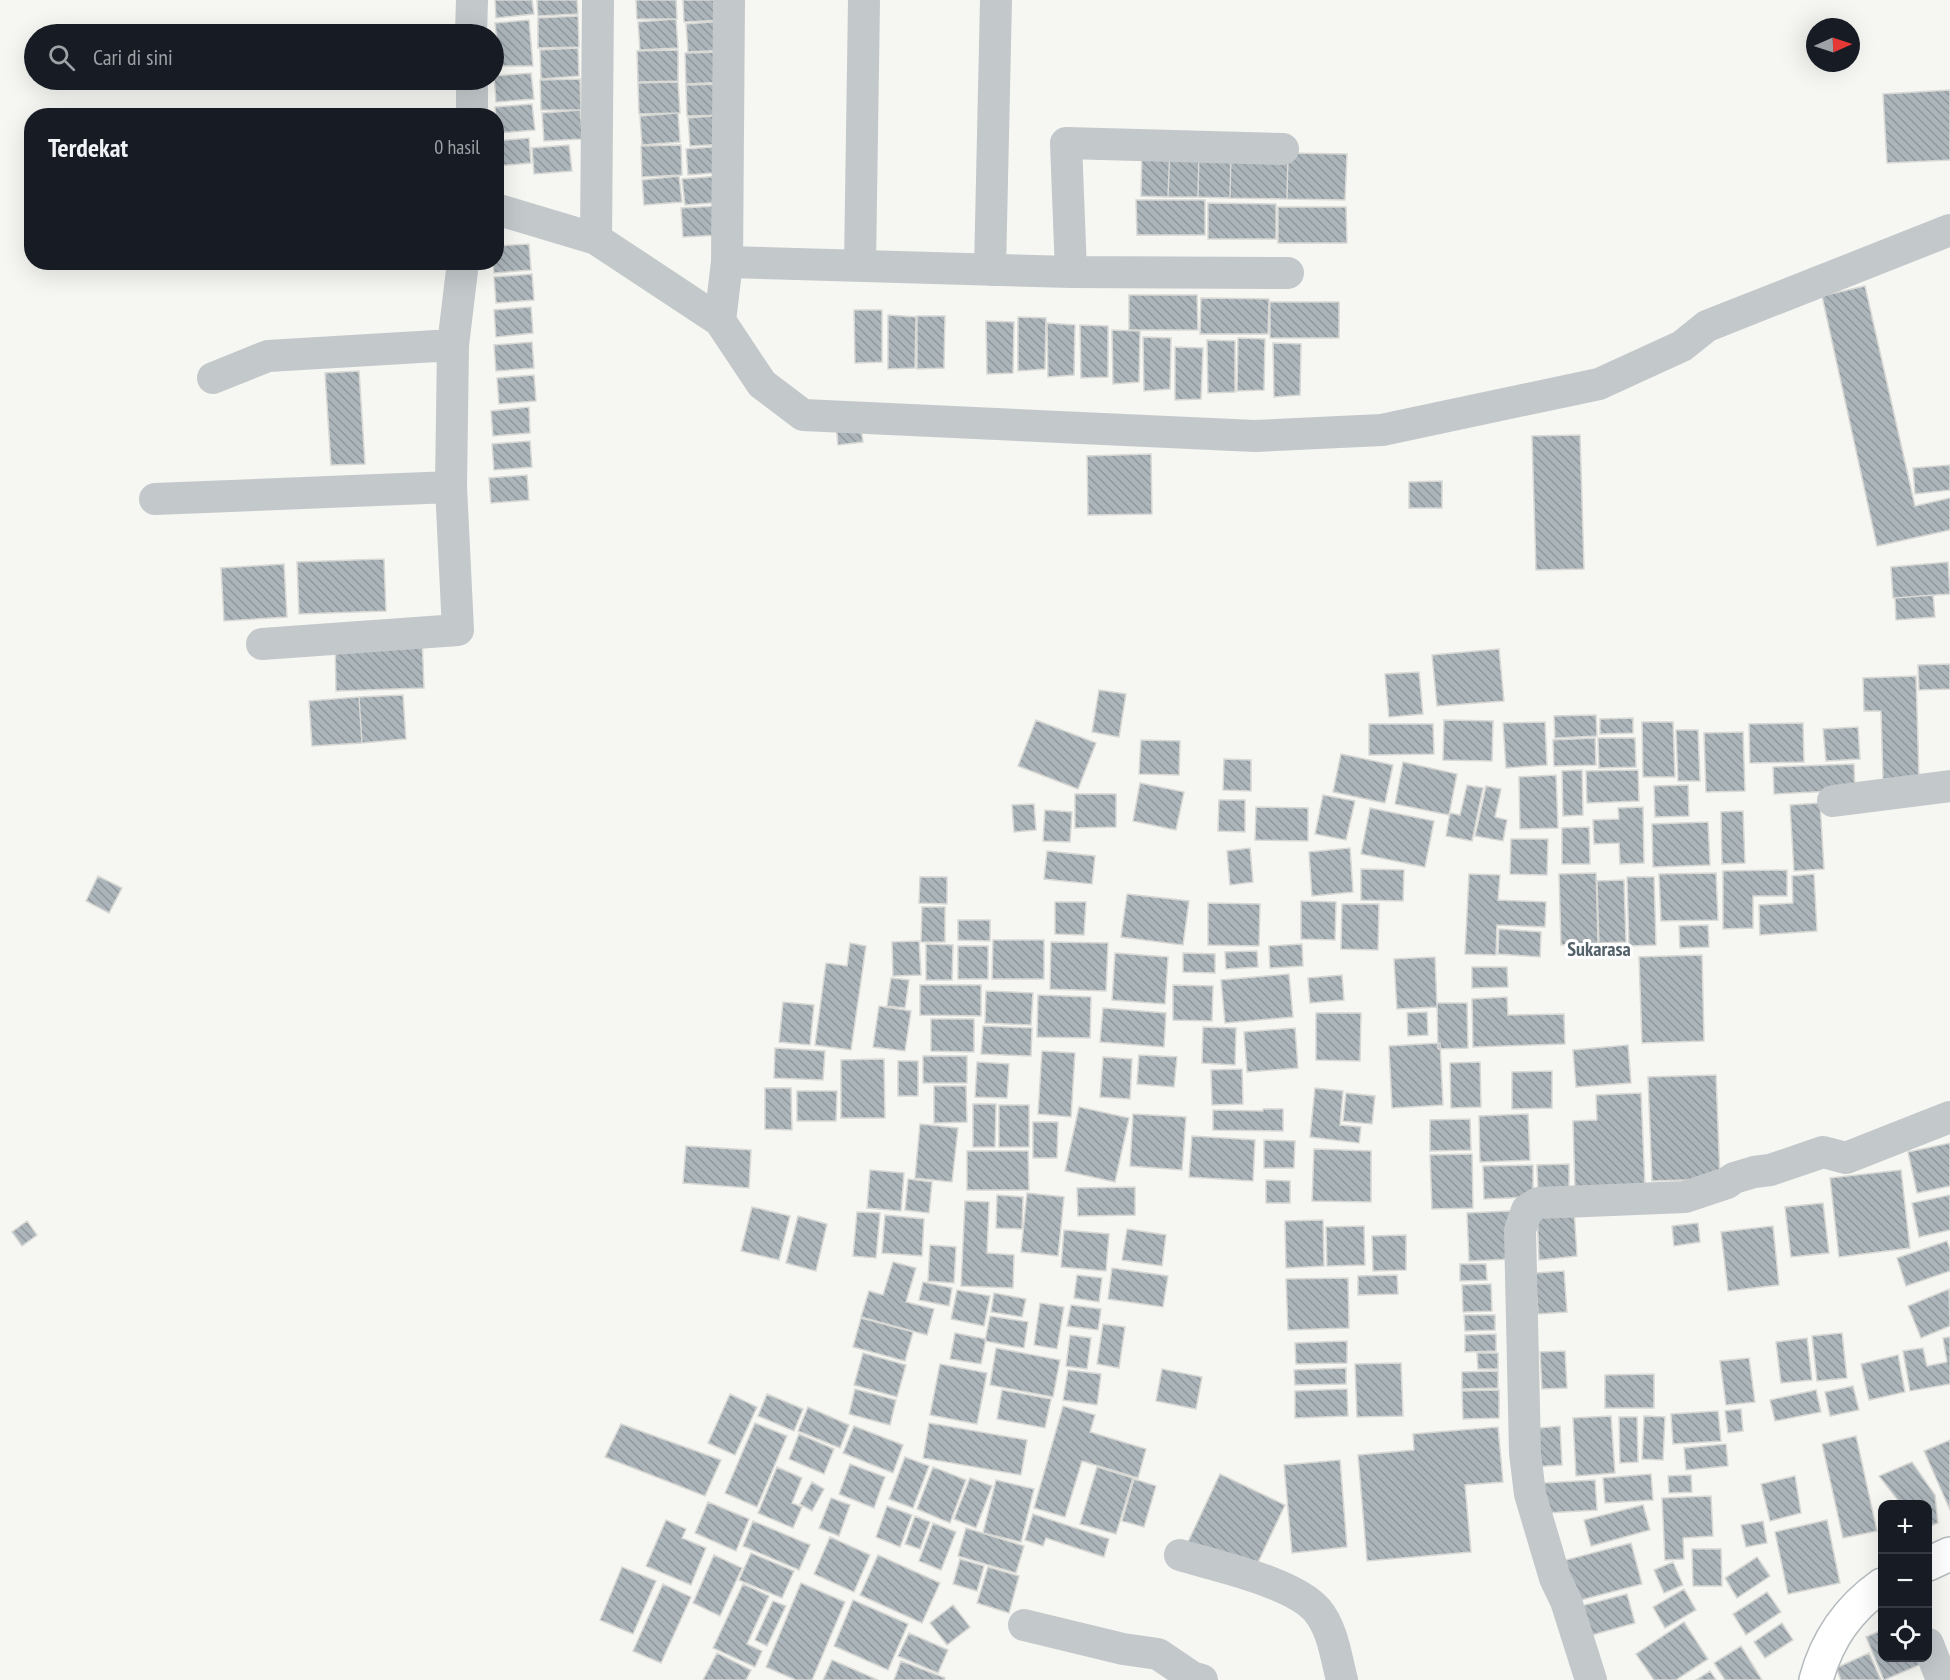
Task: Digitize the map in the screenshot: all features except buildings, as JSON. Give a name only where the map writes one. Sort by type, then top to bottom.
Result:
[{"type":"main road","points":[[1932,1562],[1950,1554]]},
{"type":"main road","points":[[1816,1680],[1823,1656],[1833,1637],[1852,1610],[1878,1588]]},
{"type":"street","points":[[466,24],[472,0]]},
{"type":"street","points":[[596,240],[598,0]]},
{"type":"street","points":[[720,321],[728,262],[729,0]]},
{"type":"street","points":[[860,266],[864,0]]},
{"type":"street","points":[[990,270],[996,0]]},
{"type":"street","points":[[472,90],[472,108]]},
{"type":"street","points":[[1071,272],[1066,143],[1283,149]]},
{"type":"street","points":[[504,211],[596,240],[720,321],[762,384],[804,414],[1256,436],[1382,429],[1599,384],[1682,346],[1707,326],[1950,230]]},
{"type":"street","points":[[728,262],[1071,272],[1288,273]]},
{"type":"street","points":[[262,644],[458,630],[451,487],[453,345],[462,270]]},
{"type":"street","points":[[213,378],[268,356],[453,345]]},
{"type":"street","points":[[155,499],[451,487]]},
{"type":"street","points":[[1833,801],[1950,786]]},
{"type":"street","points":[[1592,1680],[1566,1601],[1555,1578],[1534,1508],[1525,1453],[1520,1230],[1527,1210],[1538,1203],[1684,1197],[1727,1184],[1734,1178],[1770,1170],[1823,1152],[1846,1158],[1950,1117]]},
{"type":"street","points":[[1180,1555],[1264,1581],[1302,1597],[1318,1611],[1330,1634],[1342,1680]]},
{"type":"street","points":[[1024,1625],[1158,1654],[1192,1677],[1202,1680]]},
{"type":"street","points":[[1932,1654],[1942,1680]]},
{"type":"district","name":"Sukarasa","points":[[1599,949]]}]
